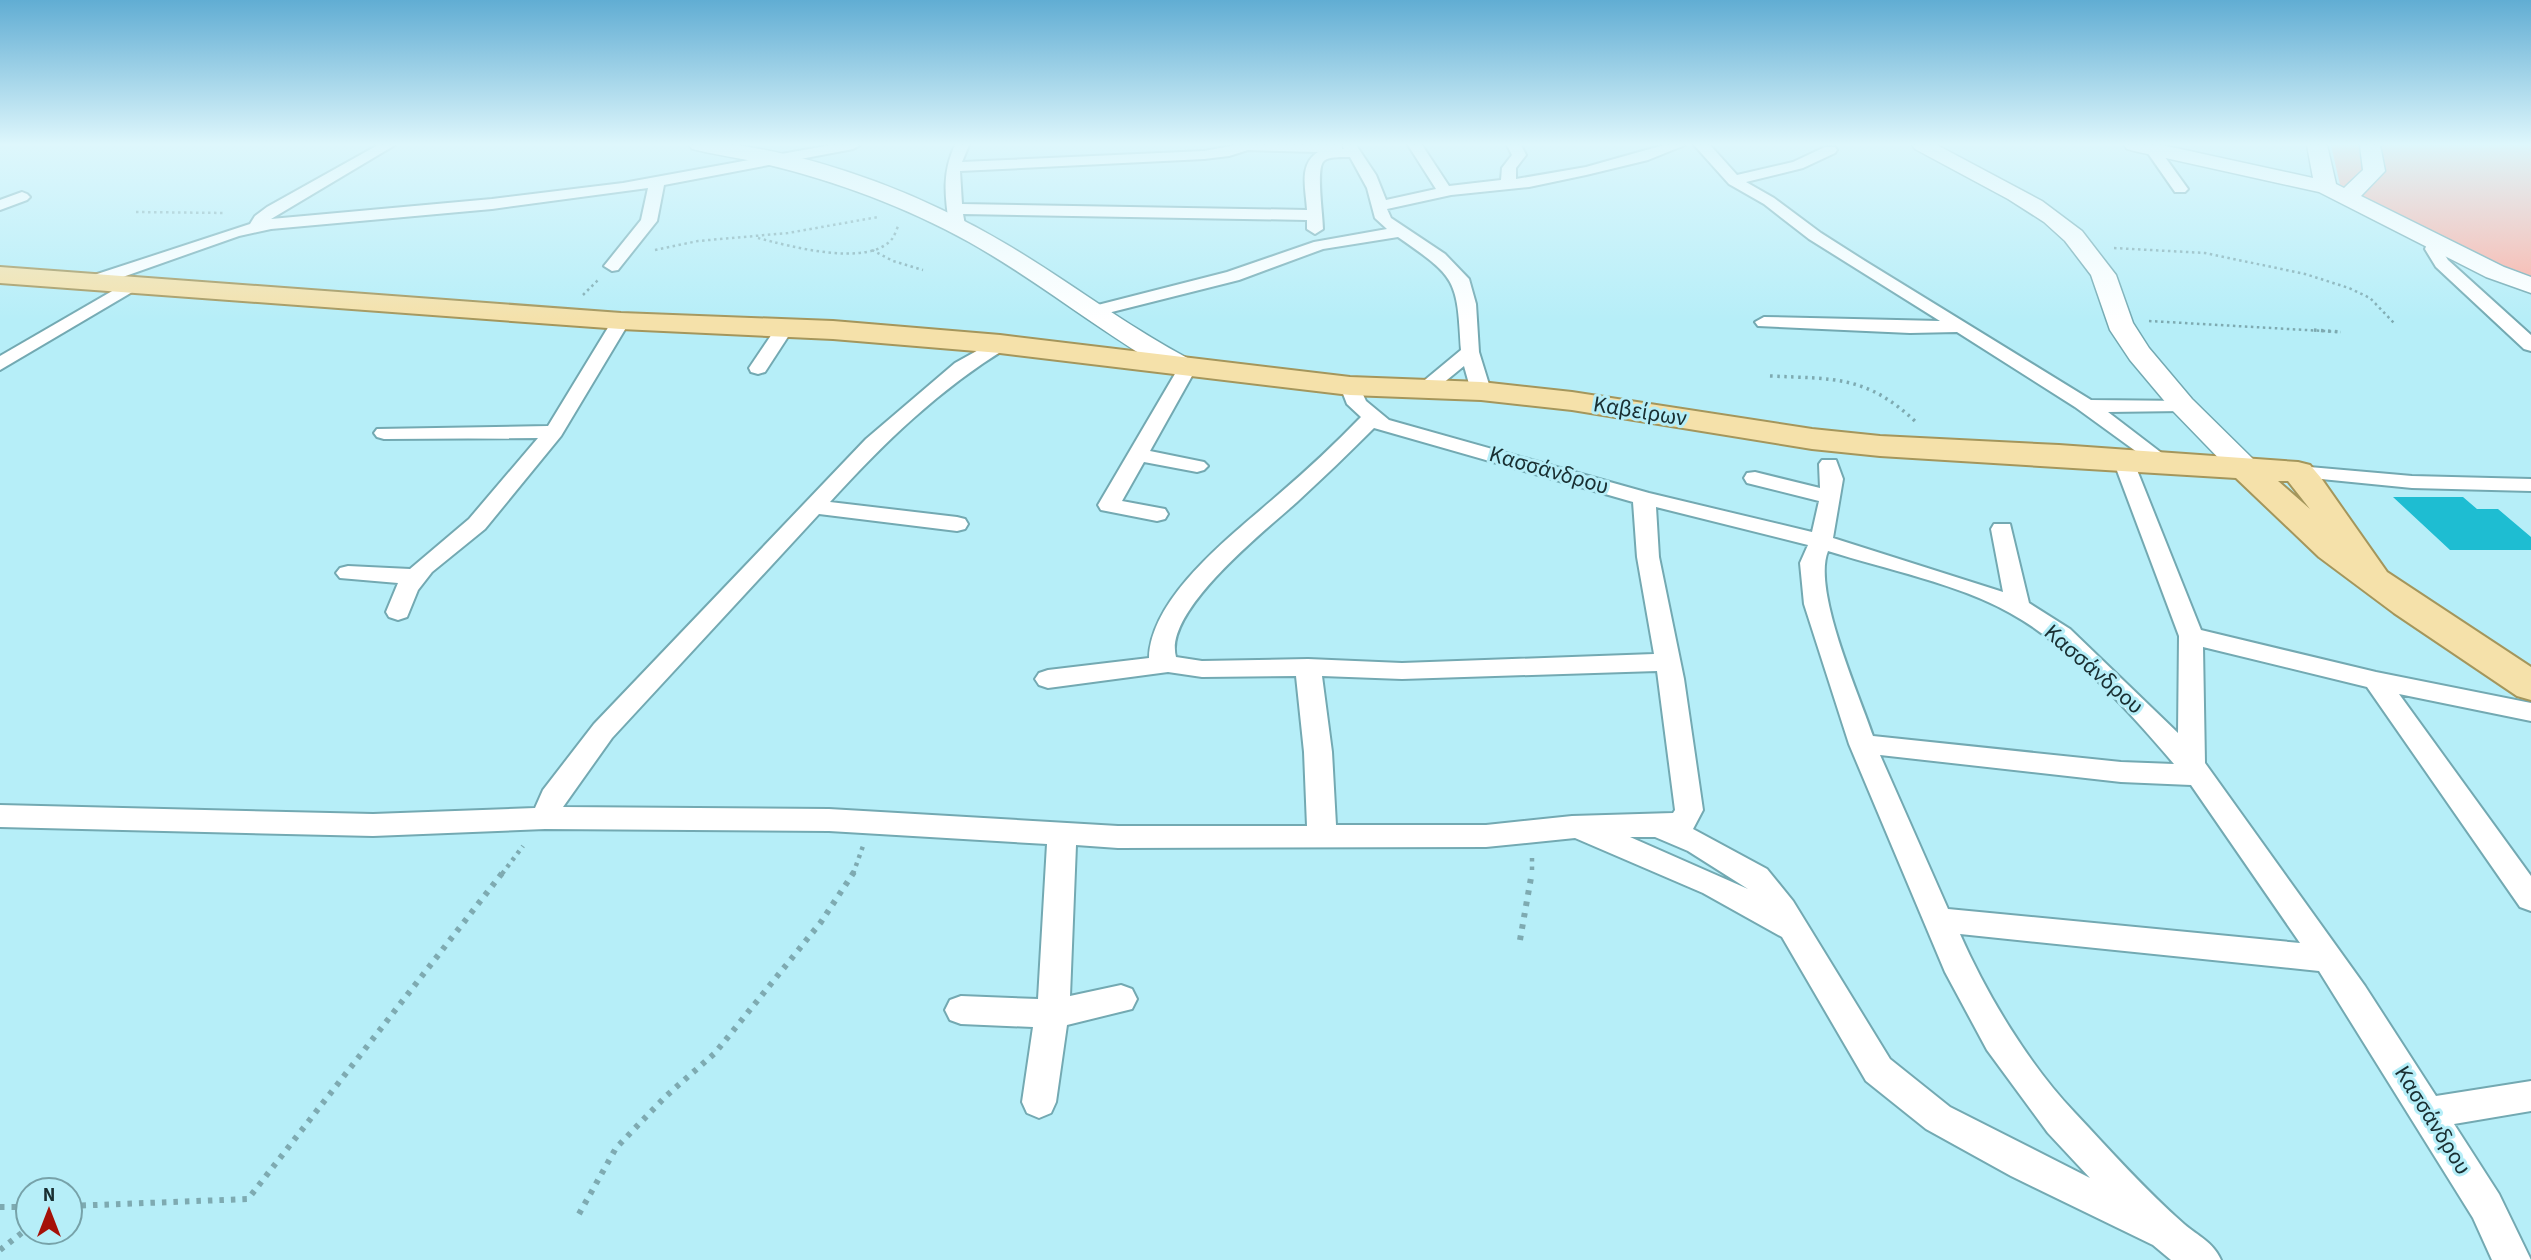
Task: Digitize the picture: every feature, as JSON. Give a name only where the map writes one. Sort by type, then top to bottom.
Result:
[{"type":"main road","name":"Καβείρων","points":[[0,275],[621,321],[1000,344],[1350,386],[1481,391],[1644,411],[1812,439],[1935,450],[2059,455],[2298,471]]},
{"type":"main road","points":[[2244,467],[2302,524],[2373,579],[2531,686]]},
{"type":"main road","points":[[2298,471],[2325,503],[2373,579]]},
{"type":"street","points":[[94,281],[259,223],[291,204]]},
{"type":"street","points":[[259,223],[494,204]]},
{"type":"street","points":[[612,266],[649,221],[653,204]]},
{"type":"street","points":[[890,204],[908,211],[956,218],[1314,215]]},
{"type":"street","points":[[954,204],[956,218],[1021,264],[1123,334],[1185,367],[1109,505],[1157,514]]},
{"type":"street","points":[[1314,204],[1320,245]]},
{"type":"street","points":[[1388,204],[1378,206],[1385,221],[1439,258],[1460,279],[1467,304],[1470,352],[1481,391]]},
{"type":"street","points":[[1773,204],[1824,242],[2087,406],[2166,464]]},
{"type":"street","points":[[2029,204],[2044,212],[2083,247],[2107,282],[2118,319],[2137,351],[2183,405],[2244,467]]},
{"type":"street","points":[[2360,204],[2495,272],[2531,286]]},
{"type":"street","points":[[1092,312],[1233,276],[1320,245],[1400,232]]},
{"type":"street","points":[[2435,242],[2433,249],[2442,263],[2531,345]]},
{"type":"street","points":[[0,364],[133,284]]},
{"type":"street","points":[[398,612],[407,588],[416,577],[477,524],[554,432],[621,321]]},
{"type":"street","points":[[1764,321],[1910,328],[1960,326]]},
{"type":"street","points":[[758,368],[784,329]]},
{"type":"street","points":[[545,818],[553,797],[603,731],[873,443],[962,367],[1000,344]]},
{"type":"street","points":[[1424,388],[1470,352]]},
{"type":"street","name":"Κασσάνδρου","points":[[1350,386],[1357,404],[1382,424],[1644,498],[1821,542],[1979,590],[2018,607],[2061,635],[2152,720],[2195,769],[2328,959],[2429,1113],[2486,1206],[2512,1260]]},
{"type":"street","points":[[2087,406],[2183,405]]},
{"type":"street","points":[[1168,664],[1161,657],[1161,644],[1174,614],[1202,580],[1247,532],[1373,417]]},
{"type":"street","points":[[384,433],[554,432]]},
{"type":"street","points":[[1137,455],[1197,466]]},
{"type":"street","points":[[1863,744],[2121,772],[2195,769],[2192,636],[2123,460]]},
{"type":"street","points":[[1829,464],[1832,479],[1830,497],[1821,542],[1812,563],[1816,604],[1871,769],[1961,972],[1999,1040],[2060,1122],[2171,1237],[2202,1260]]},
{"type":"street","points":[[2298,471],[2412,482],[2531,485]]},
{"type":"street","points":[[1755,478],[1830,497]]},
{"type":"street","points":[[0,817],[373,825],[545,818],[871,823],[1118,837],[1486,836],[1572,827],[1657,826],[1682,822],[1689,810],[1668,662],[1648,557],[1644,498]]},
{"type":"street","points":[[814,507],[957,524]]},
{"type":"street","points":[[2002,529],[2018,607]]},
{"type":"street","points":[[348,573],[416,577]]},
{"type":"street","points":[[2192,636],[2376,681],[2531,712]]},
{"type":"street","points":[[1048,679],[1168,664],[1202,669],[1308,667],[1402,671],[1668,662]]},
{"type":"street","points":[[1308,667],[1318,752],[1322,835]]},
{"type":"street","points":[[2376,681],[2531,898]]},
{"type":"street","points":[[1657,826],[1698,843],[1756,877],[1796,933],[1878,1070],[1938,1118],[2171,1237]]},
{"type":"street","points":[[1572,827],[1640,853],[1759,908],[1796,933]]},
{"type":"street","points":[[1039,1102],[1056,984],[1062,834]]},
{"type":"street","points":[[1939,920],[2328,959]]},
{"type":"street","points":[[961,1010],[1052,1014],[1121,999]]},
{"type":"street","points":[[2429,1113],[2531,1096]]},
{"type":"path","points":[[756,237],[820,252],[858,253],[872,250],[892,238],[908,211]]},
{"type":"path","points":[[580,299],[612,266],[665,247],[756,237],[908,211]]},
{"type":"path","points":[[136,212],[210,212],[259,223]]},
{"type":"path","points":[[2083,247],[2205,253],[2305,274],[2349,288],[2370,299],[2394,323]]},
{"type":"path","points":[[872,250],[892,261],[923,270]]},
{"type":"path","points":[[2118,319],[2340,332]]},
{"type":"path","points":[[1770,376],[1866,384],[1897,403],[1915,421],[1935,450]]},
{"type":"path","points":[[84,1205],[248,1199],[545,818]]},
{"type":"path","points":[[579,1214],[616,1148],[666,1096],[715,1054],[821,922],[856,869],[871,823]]},
{"type":"path","points":[[1520,940],[1532,883],[1533,831]]},
{"type":"path","points":[[0,1250],[14,1239]]},
{"type":"shaded area","points":[[2371,204],[2531,204],[2531,282]]},
{"type":"building","points":[[2393,497],[2463,497],[2477,509],[2498,509],[2531,537],[2531,550],[2450,550]]}]
